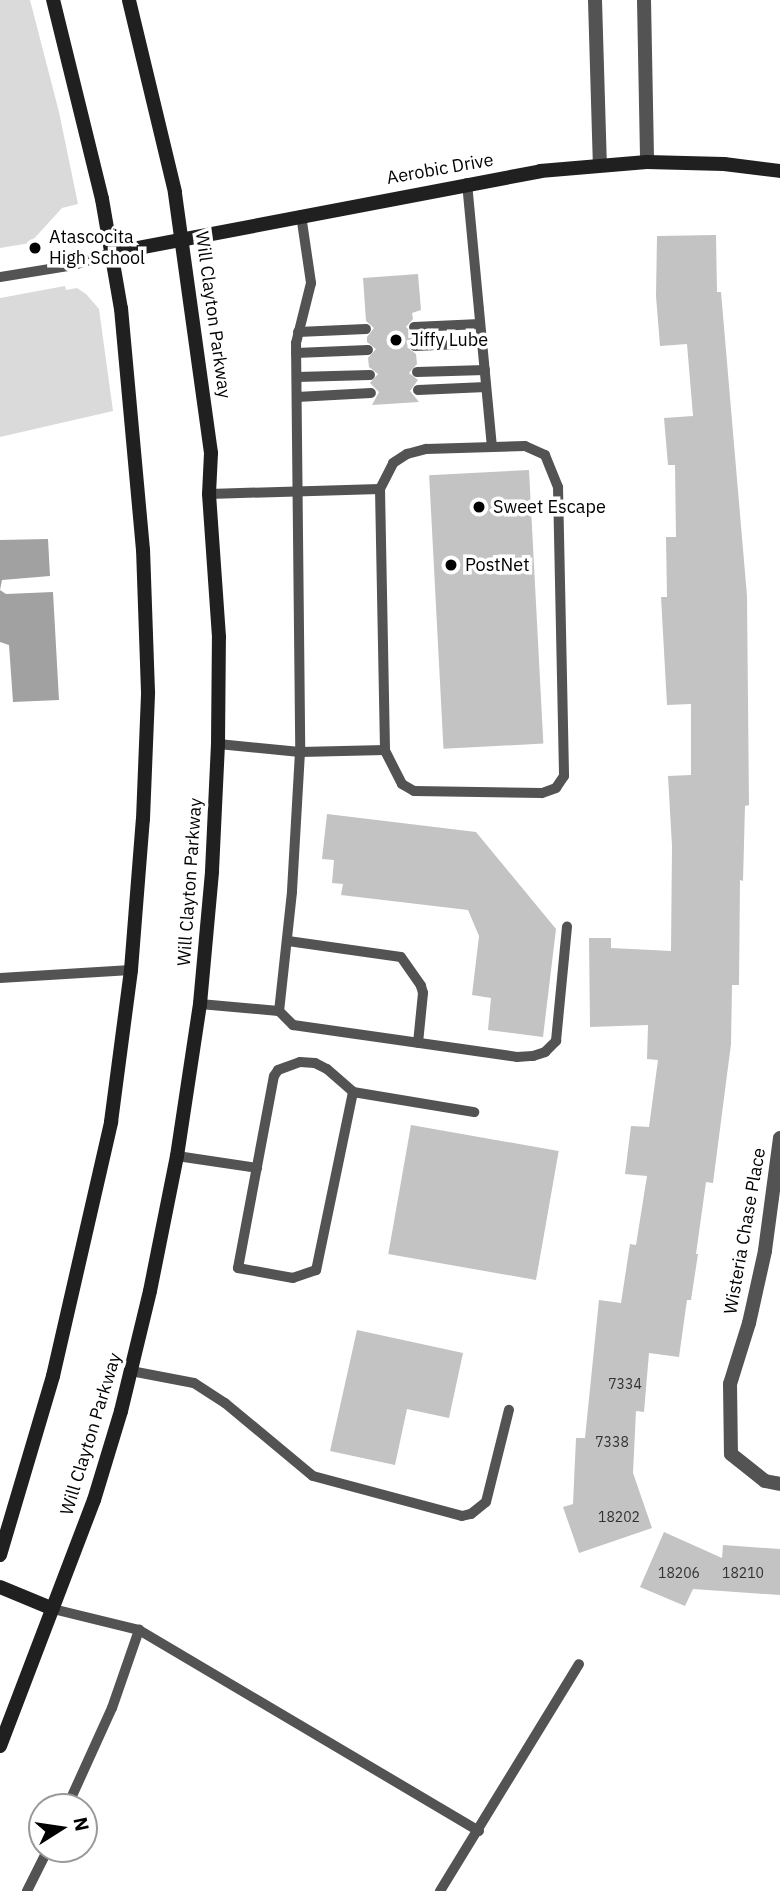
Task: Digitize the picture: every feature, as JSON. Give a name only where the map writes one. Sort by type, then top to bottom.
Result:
[{"type":"main road","points":[[0,1555],[53,1376],[111,1122],[131,970],[143,819],[148,692],[143,550],[121,309],[99,186],[53,0]]},
{"type":"main road","name":"Will Clayton Parkway","points":[[0,1745],[94,1500],[131,1371],[177,1156],[200,1004],[212,871],[218,744],[219,637],[209,494],[211,453],[184,239],[129,0]]},
{"type":"main road","name":"Aerobic Drive","points":[[112,253],[467,183],[600,164],[724,164],[780,171]]},
{"type":"main road","points":[[0,1587],[53,1609]]},
{"type":"street","points":[[595,0],[600,164]]},
{"type":"street","points":[[644,0],[647,162]]},
{"type":"street","name":"Wisteria Chase Place","points":[[780,1138],[765,1251],[750,1323],[730,1384],[731,1454],[765,1481],[780,1484]]},
{"type":"lane","points":[[467,183],[492,447]]},
{"type":"lane","points":[[279,1011],[288,941],[300,752],[296,353],[298,332],[311,283],[301,215]]},
{"type":"lane","points":[[0,277],[74,265],[112,253]]},
{"type":"lane","points":[[414,327],[480,324]]},
{"type":"lane","points":[[298,332],[366,329]]},
{"type":"lane","points":[[415,346],[482,343]]},
{"type":"lane","points":[[296,353],[368,350]]},
{"type":"lane","points":[[417,372],[485,370]]},
{"type":"lane","points":[[297,377],[370,375]]},
{"type":"lane","points":[[418,390],[486,387]]},
{"type":"lane","points":[[297,397],[371,393]]},
{"type":"lane","points":[[525,446],[545,455],[558,487],[564,776],[556,788],[542,793],[414,791],[402,784],[385,750],[380,489],[393,463],[407,454],[426,449],[492,447],[525,446]]},
{"type":"lane","points":[[209,494],[380,489]]},
{"type":"lane","points":[[218,744],[300,752],[385,750]]},
{"type":"lane","points":[[200,1004],[279,1011],[293,1025],[517,1057],[545,1052],[556,1041],[567,927]]},
{"type":"lane","points":[[288,941],[401,957],[423,993],[418,1043]]},
{"type":"lane","points":[[0,978],[131,970]]},
{"type":"lane","points":[[353,1092],[316,1270],[293,1278],[238,1268],[274,1076],[278,1070],[300,1062],[314,1063],[327,1069],[353,1092],[474,1112]]},
{"type":"lane","points":[[177,1156],[257,1168]]},
{"type":"lane","points":[[131,1371],[194,1383],[225,1403],[313,1476],[462,1516],[471,1514],[486,1502],[509,1410]]},
{"type":"lane","points":[[53,1609],[139,1630],[479,1831]]},
{"type":"lane","points":[[73,1793],[112,1708],[139,1630]]},
{"type":"lane","points":[[440,1891],[579,1664]]},
{"type":"lane","points":[[27,1891],[41,1863]]},
{"type":"shaded area","points":[[0,0],[30,0],[59,112],[78,204],[62,208],[30,243],[0,248]]},
{"type":"shaded area","points":[[65,286],[66,290],[77,288],[86,294],[99,309],[113,411],[0,437],[0,298]]},
{"type":"shaded area","points":[[48,539],[50,576],[2,580],[0,590],[0,540]]},
{"type":"shaded area","points":[[0,590],[6,594],[53,592],[59,700],[13,702],[9,645],[0,642]]},
{"type":"building","points":[[716,235],[717,292],[721,292],[747,596],[749,805],[745,806],[743,881],[740,880],[739,985],[732,985],[731,1044],[713,1183],[706,1182],[691,1300],[687,1300],[679,1357],[649,1353],[644,1412],[636,1411],[633,1473],[652,1528],[579,1553],[563,1507],[573,1504],[576,1438],[585,1438],[599,1300],[621,1303],[630,1244],[636,1245],[647,1176],[625,1174],[631,1126],[649,1127],[658,1060],[647,1059],[648,1025],[590,1027],[589,938],[611,938],[611,948],[671,951],[672,846],[668,776],[691,775],[691,704],[667,705],[661,597],[667,597],[666,537],[676,537],[675,465],[668,465],[664,418],[693,416],[687,344],[660,346],[656,296],[657,236]]},
{"type":"building","points":[[418,274],[421,310],[412,313],[413,319],[406,327],[414,335],[407,347],[416,354],[417,364],[409,373],[418,380],[410,391],[419,402],[372,405],[379,392],[370,383],[378,374],[369,367],[368,358],[376,349],[367,342],[367,337],[374,328],[366,321],[363,278]]},
{"type":"building","points":[[529,470],[543,744],[443,749],[429,475]]},
{"type":"building","points":[[327,814],[476,832],[556,929],[543,1037],[488,1030],[491,998],[472,995],[479,936],[468,910],[341,895],[343,884],[332,883],[334,860],[322,859]]},
{"type":"building","points":[[411,1125],[559,1151],[536,1280],[388,1254]]},
{"type":"building","points":[[357,1330],[463,1353],[449,1418],[407,1409],[395,1465],[330,1451]]},
{"type":"building","points":[[664,1532],[722,1558],[723,1545],[780,1549],[780,1595],[693,1589],[685,1606],[640,1587]]},
{"type":"place","name":"Atascocita High School","points":[[35,248]]},
{"type":"place","name":"Jiffy Lube","points":[[396,340]]},
{"type":"place","name":"Sweet Escape","points":[[479,507]]},
{"type":"place","name":"PostNet","points":[[451,565]]}]
